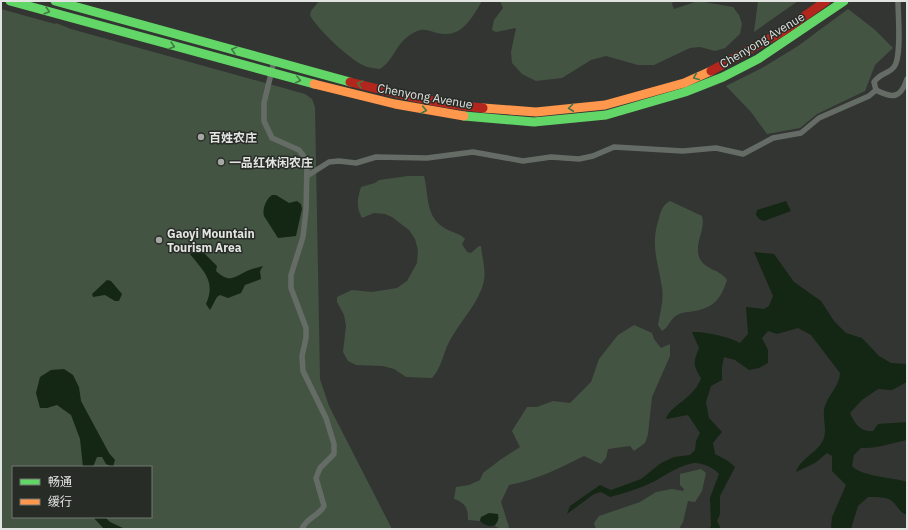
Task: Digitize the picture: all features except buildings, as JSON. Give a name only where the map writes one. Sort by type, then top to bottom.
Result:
[{"type":"highway","name":"Chenyong Avenue","points":[[10,1],[271,74],[395,104],[458,116],[534,122],[606,115],[685,92],[723,77],[784,42],[844,1]]},
{"type":"highway","name":"Chenyong Avenue","points":[[55,1],[274,62],[396,94],[458,106],[536,112],[598,105],[684,83],[720,67],[785,30],[826,1]]},
{"type":"street","points":[[898,1],[899,36],[896,64],[892,70],[879,75],[874,82],[876,90],[885,95],[893,96],[900,94],[904,90],[907,79]]},
{"type":"street","points":[[274,62],[262,112],[267,129],[276,141],[295,148],[302,154],[307,166],[308,176],[303,237],[291,275],[291,288],[306,328],[306,338],[302,356],[304,371],[326,418],[335,448],[334,454],[320,468],[316,478],[324,506],[319,512],[305,522],[302,529]]},
{"type":"street","points":[[308,176],[329,162],[339,161],[356,163],[376,157],[427,158],[473,152],[523,161],[551,158],[579,159],[593,156],[614,147],[683,151],[716,148],[743,154],[773,138],[801,133],[820,118],[869,96],[876,90]]},
{"type":"shaded area","points":[[319,1],[482,1],[468,23],[458,31],[440,34],[428,30],[420,30],[410,35],[401,43],[385,65],[380,69],[367,67],[359,63],[326,36],[310,15],[311,11]]},
{"type":"shaded area","points":[[500,1],[673,1],[672,4],[674,9],[698,1],[733,7],[739,15],[742,24],[740,34],[725,48],[715,51],[700,47],[690,48],[654,65],[638,65],[606,56],[591,60],[562,78],[536,81],[522,74],[512,63],[511,52],[516,28],[496,32],[492,30],[494,20],[503,8]]},
{"type":"shaded area","points":[[758,1],[798,1],[754,32]]},
{"type":"shaded area","name":"Gaoyi Mountain Tourism Area","points":[[1,9],[55,24],[56,23],[71,29],[305,94],[312,99],[315,107],[320,379],[329,406],[392,529],[1,529]]},
{"type":"shaded area","points":[[848,9],[874,29],[893,48],[875,65],[865,91],[817,114],[800,128],[767,134],[751,112],[726,86],[762,68],[798,46]]},
{"type":"shaded area","points":[[408,176],[424,176],[430,211],[433,217],[443,227],[465,239],[462,244],[467,252],[471,253],[481,246],[484,268],[484,280],[479,295],[449,342],[440,366],[432,378],[406,377],[394,369],[383,366],[356,365],[348,361],[343,352],[346,326],[344,315],[337,302],[337,297],[352,290],[372,292],[397,288],[407,281],[417,263],[418,250],[415,239],[409,230],[392,217],[385,214],[374,213],[362,218],[358,203],[361,187],[375,183],[379,180]]},
{"type":"shaded area","points":[[272,195],[276,195],[289,203],[297,201],[301,204],[302,209],[296,236],[278,238],[264,216],[265,204]]},
{"type":"shaded area","points":[[670,201],[702,216],[703,221],[698,254],[706,266],[721,274],[727,280],[720,297],[716,301],[708,307],[677,315],[662,331],[658,325],[662,306],[662,293],[655,237],[656,228],[662,210]]},
{"type":"shaded area","points":[[786,201],[791,211],[764,221],[759,219],[756,215],[757,210]]},
{"type":"shaded area","points":[[199,248],[217,266],[216,271],[224,277],[233,278],[249,270],[263,266],[260,271],[261,279],[245,285],[241,293],[228,298],[220,295],[217,297],[210,310],[206,304],[210,289],[207,277],[190,254]]},
{"type":"shaded area","points":[[754,252],[774,254],[794,282],[821,301],[834,321],[846,333],[862,338],[879,356],[891,363],[907,364],[907,382],[892,390],[878,389],[862,400],[850,413],[854,421],[861,429],[868,431],[873,431],[878,424],[907,422],[907,440],[878,447],[861,448],[854,455],[852,466],[857,470],[870,475],[907,482],[907,515],[902,513],[891,500],[881,497],[868,497],[858,506],[851,529],[833,529],[831,527],[832,517],[846,485],[832,471],[832,456],[827,453],[815,463],[796,472],[798,467],[819,446],[824,438],[825,406],[840,377],[840,373],[811,335],[798,328],[777,334],[768,331],[762,338],[768,350],[768,363],[759,368],[749,370],[735,360],[724,357],[722,380],[711,386],[706,402],[709,418],[722,432],[713,443],[715,454],[728,461],[735,467],[720,496],[720,514],[717,521],[721,529],[709,529],[711,526],[710,498],[719,474],[704,464],[697,463],[689,464],[674,470],[650,484],[621,494],[610,497],[601,492],[594,494],[567,514],[570,506],[600,485],[611,490],[641,479],[661,463],[674,457],[690,455],[695,450],[696,441],[700,433],[688,415],[666,419],[672,410],[688,397],[698,385],[701,378],[695,367],[699,348],[692,332],[703,332],[717,335],[740,343],[748,334],[746,307],[764,309],[769,306],[773,296]]},
{"type":"shaded area","points":[[107,280],[111,281],[122,294],[119,301],[115,301],[105,295],[93,297],[92,294]]},
{"type":"shaded area","points":[[634,325],[652,333],[654,339],[661,348],[670,344],[670,356],[652,397],[648,434],[645,443],[634,451],[630,446],[608,449],[606,458],[601,464],[584,456],[538,477],[509,485],[501,502],[509,527],[507,529],[501,529],[495,526],[499,517],[481,517],[480,521],[468,520],[465,506],[461,502],[454,499],[456,487],[469,485],[480,480],[483,473],[520,447],[512,431],[527,407],[537,407],[553,401],[570,403],[591,382],[599,359],[618,335]]},
{"type":"shaded area","points":[[64,369],[73,375],[79,387],[81,401],[109,453],[115,460],[113,466],[106,464],[102,457],[97,457],[93,466],[83,466],[80,439],[71,415],[57,405],[47,408],[40,408],[36,393],[40,377],[51,370]]},
{"type":"shaded area","points":[[701,469],[706,473],[702,491],[695,502],[688,501],[683,522],[679,529],[596,529],[594,523],[599,516],[640,502],[656,492],[672,489],[683,491],[684,489],[680,485],[680,474]]},
{"type":"shaded area","points":[[489,513],[498,514],[497,522],[493,526],[483,524],[480,521],[481,517]]},
{"type":"shaded area","points":[[94,518],[106,518],[110,522],[125,529],[104,529]]},
{"type":"traffic: fast","points":[[10,1],[314,84]]},
{"type":"traffic: fast","points":[[55,1],[350,82]]},
{"type":"traffic: fast","points":[[464,116],[534,122],[606,115],[685,92],[723,77],[758,59],[844,1]]},
{"type":"traffic: slow","points":[[483,108],[536,112],[605,105],[684,83],[711,71]]},
{"type":"traffic: slow","points":[[314,84],[395,104],[464,116]]},
{"type":"traffic: jam","points":[[711,71],[785,30],[826,1]]},
{"type":"traffic: jam","points":[[350,82],[433,101],[483,108]]},
{"type":"place","name":"百姓农庄","points":[[201,137]]},
{"type":"place","name":"一品红休闲农庄","points":[[221,162]]},
{"type":"place","name":"Gaoyi Mountain Tourism Area","points":[[159,240]]}]
